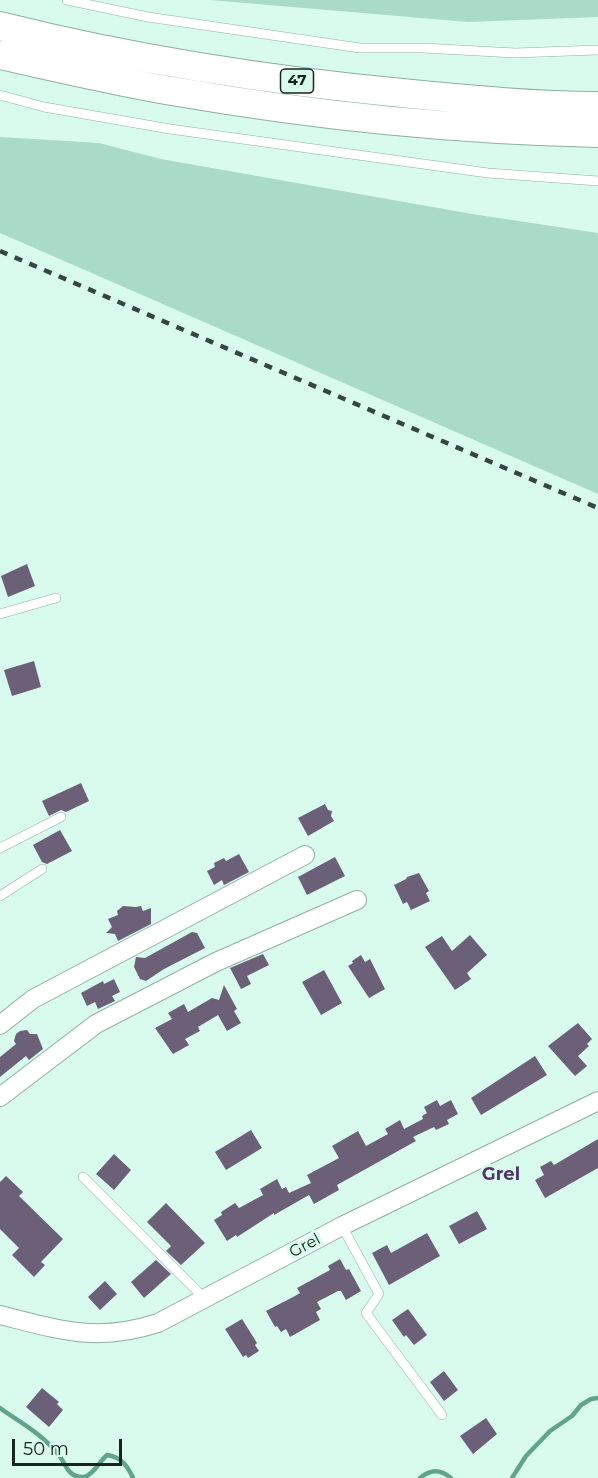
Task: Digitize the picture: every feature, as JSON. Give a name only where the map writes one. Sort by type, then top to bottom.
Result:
[{"type":"main road","name":"47","points":[[0,26],[174,63],[316,84],[470,99],[598,106]]},
{"type":"main road","name":"47","points":[[0,55],[176,92],[376,120],[444,126],[598,133]]},
{"type":"street","points":[[0,1025],[33,999],[305,855]]},
{"type":"street","points":[[0,1097],[96,1024],[216,962],[357,900]]},
{"type":"street","name":"Grel","points":[[0,1316],[79,1334],[117,1333],[158,1323],[342,1226],[598,1101]]},
{"type":"lane","points":[[67,0],[148,17],[360,48],[423,48],[515,53],[598,50]]},
{"type":"lane","points":[[0,95],[44,107],[170,129],[488,172],[598,181]]},
{"type":"lane","points":[[0,614],[56,598]]},
{"type":"lane","points":[[0,848],[61,817]]},
{"type":"lane","points":[[0,896],[42,869]]},
{"type":"lane","points":[[83,1177],[205,1299]]},
{"type":"lane","points":[[342,1226],[379,1294],[366,1313],[442,1415]]},
{"type":"green space","points":[[210,0],[598,0],[598,17],[468,22]]},
{"type":"green space","points":[[0,137],[99,143],[161,159],[472,214],[598,233],[598,494],[0,233]]},
{"type":"building","points":[[27,564],[35,586],[8,597],[1,576]]},
{"type":"building","points":[[34,661],[41,687],[12,696],[4,670]]},
{"type":"building","points":[[81,783],[89,801],[66,812],[61,810],[49,816],[42,801]]},
{"type":"building","points":[[325,804],[328,810],[332,811],[331,816],[334,821],[308,836],[298,818]]},
{"type":"building","points":[[60,830],[72,851],[47,864],[42,862],[33,845]]},
{"type":"building","points":[[239,854],[249,872],[224,885],[222,880],[214,885],[207,871],[215,867],[214,863],[224,858],[226,861]]},
{"type":"building","points":[[335,857],[345,876],[307,895],[298,877]]},
{"type":"building","points":[[419,873],[429,891],[426,893],[430,901],[411,910],[407,902],[403,904],[394,885]]},
{"type":"building","points":[[123,906],[141,906],[143,911],[151,908],[151,924],[118,941],[115,934],[106,933],[112,927],[108,919],[118,915],[117,911]]},
{"type":"building","points":[[192,932],[197,933],[205,948],[146,981],[140,979],[134,967],[136,957],[145,958]]},
{"type":"building","points":[[470,935],[487,955],[467,973],[471,979],[455,990],[425,947],[442,936],[452,951]]},
{"type":"building","points":[[263,954],[269,965],[247,976],[251,984],[241,989],[230,968]]},
{"type":"building","points":[[361,955],[365,962],[370,959],[385,989],[369,998],[348,966]]},
{"type":"building","points":[[324,970],[342,1003],[321,1015],[302,982]]},
{"type":"building","points":[[114,979],[120,992],[112,996],[115,1001],[98,1009],[95,1002],[87,1006],[81,993],[103,981],[104,984]]},
{"type":"building","points":[[224,985],[237,1009],[234,1011],[241,1023],[227,1031],[218,1015],[198,1027],[200,1031],[185,1039],[189,1045],[173,1054],[155,1028],[172,1019],[168,1013],[184,1004],[188,1012],[212,998],[219,1000]]},
{"type":"building","points":[[578,1023],[592,1039],[587,1044],[589,1046],[578,1056],[587,1066],[575,1076],[548,1046]]},
{"type":"building","points":[[27,1030],[30,1034],[37,1034],[43,1049],[29,1060],[26,1056],[0,1077],[0,1057],[16,1044],[14,1041],[16,1034]]},
{"type":"building","points":[[535,1056],[547,1075],[481,1115],[471,1098]]},
{"type":"building","points":[[437,1100],[440,1106],[451,1100],[458,1114],[447,1120],[449,1124],[436,1130],[434,1127],[413,1137],[416,1141],[337,1185],[339,1190],[314,1204],[309,1195],[227,1241],[214,1220],[222,1215],[221,1212],[235,1203],[239,1208],[263,1195],[260,1189],[277,1179],[282,1189],[286,1187],[289,1193],[311,1183],[307,1175],[339,1158],[332,1146],[358,1131],[366,1146],[388,1134],[385,1129],[400,1120],[404,1129],[423,1119],[422,1116],[427,1113],[424,1107]]},
{"type":"building","points":[[251,1130],[262,1148],[226,1170],[215,1152]]},
{"type":"building","points":[[598,1139],[598,1168],[545,1198],[535,1180],[544,1175],[540,1167],[551,1161],[554,1165]]},
{"type":"building","points":[[114,1154],[131,1170],[114,1190],[96,1174]]},
{"type":"building","points":[[6,1176],[23,1192],[19,1196],[63,1239],[41,1262],[45,1265],[34,1277],[12,1255],[19,1248],[0,1229],[0,1182]]},
{"type":"building","points":[[166,1203],[205,1243],[181,1265],[166,1251],[171,1246],[147,1222]]},
{"type":"building","points":[[477,1211],[487,1229],[459,1244],[449,1226]]},
{"type":"building","points":[[427,1233],[440,1256],[389,1285],[372,1253],[387,1245],[391,1253]]},
{"type":"building","points":[[340,1259],[346,1270],[349,1269],[361,1291],[346,1300],[341,1291],[338,1291],[317,1302],[321,1309],[316,1312],[320,1320],[290,1337],[286,1329],[281,1332],[277,1326],[275,1327],[266,1311],[300,1293],[297,1288],[330,1270],[328,1266]]},
{"type":"building","points":[[156,1260],[171,1274],[144,1298],[131,1282]]},
{"type":"building","points":[[105,1281],[117,1294],[100,1310],[88,1297]]},
{"type":"building","points":[[408,1309],[427,1335],[414,1345],[406,1335],[404,1337],[392,1320]]},
{"type":"building","points":[[242,1319],[257,1343],[255,1345],[259,1351],[248,1358],[246,1355],[243,1357],[225,1329]]},
{"type":"building","points":[[444,1371],[458,1390],[444,1401],[430,1382]]},
{"type":"building","points":[[42,1388],[59,1402],[57,1404],[63,1410],[49,1427],[26,1407]]},
{"type":"building","points":[[486,1418],[497,1434],[473,1454],[460,1436]]},
{"type":"waterway","points":[[512,1478],[526,1456],[550,1431],[572,1416],[581,1405],[598,1398]]},
{"type":"waterway","points":[[0,1408],[45,1440],[58,1454],[70,1473],[78,1477],[87,1476],[107,1455],[123,1462],[133,1478]]},
{"type":"waterway","points":[[420,1478],[436,1471],[451,1478]]},
{"type":"railway","points":[[0,251],[598,508]]},
{"type":"district","name":"Grel","points":[[501,1175]]}]
